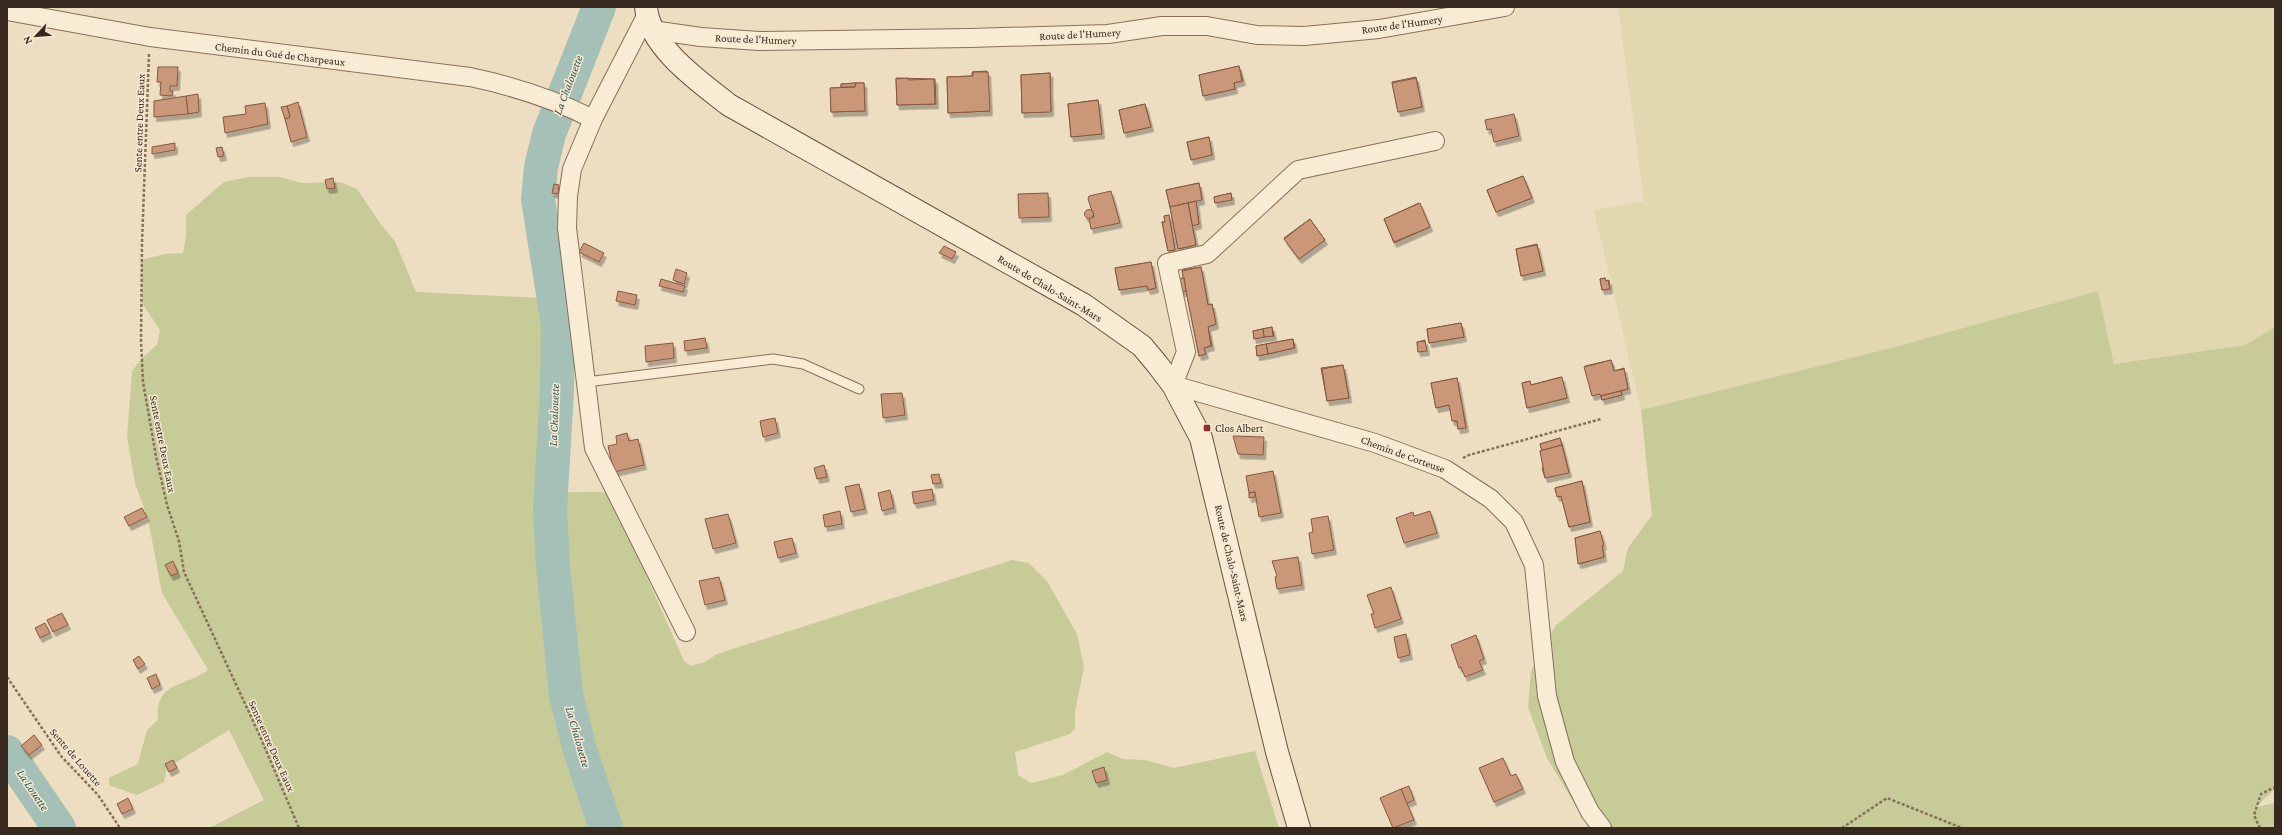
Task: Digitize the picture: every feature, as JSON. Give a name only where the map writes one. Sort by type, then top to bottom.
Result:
[{"type":"main road","name":"Route de Chalo-Saint-Mars","points":[[648,17],[667,50],[694,77],[729,105],[1084,306],[1142,346],[1173,385],[1202,438],[1277,752],[1299,828]]},
{"type":"street","name":"Route de l'Humery","points":[[648,17],[701,37],[759,41],[970,38],[1108,34],[1162,26],[1199,26],[1257,35],[1304,36],[1380,29],[1505,7]]},
{"type":"street","name":"Chemin du Gué de Charpeaux","points":[[7,11],[150,37],[470,77],[512,86],[571,108],[593,119]]},
{"type":"street","points":[[648,17],[593,119],[572,169],[568,196],[567,228],[594,448],[686,632]]},
{"type":"street","points":[[1173,385],[1186,352],[1167,263],[1207,254],[1298,170],[1435,141]]},
{"type":"street","name":"Chemin de Corteuse","points":[[1173,385],[1375,443],[1445,469],[1491,499],[1514,522],[1534,565],[1547,696],[1565,762],[1590,812],[1602,828]]},
{"type":"lane","points":[[586,382],[773,359],[804,364],[859,389]]},
{"type":"path","name":"Sente entre Deux Eaux","points":[[150,37],[142,242],[140,340],[143,382],[156,456],[167,506],[179,541],[184,572],[299,828]]},
{"type":"path","points":[[1445,469],[1469,455],[1601,419]]},
{"type":"path","name":"Sente de Louette","points":[[7,677],[61,756],[98,795],[120,828]]},
{"type":"path","points":[[2260,828],[2254,815],[2261,794],[2275,788]]},
{"type":"path","points":[[1842,828],[1888,798],[1962,828]]},
{"type":"shaded area","points":[[1618,7],[2275,7],[2275,327],[2245,345],[2114,364],[2098,291],[1887,349],[1641,410],[1594,210],[1644,201]]},
{"type":"green space","points":[[248,177],[280,177],[301,183],[340,182],[357,189],[382,226],[395,241],[416,292],[564,299],[568,371],[563,492],[610,493],[684,661],[691,666],[705,662],[717,654],[1012,560],[1029,563],[1047,581],[1077,634],[1084,667],[1075,712],[1075,729],[1070,734],[1015,752],[1018,775],[1031,783],[1063,775],[1107,752],[1123,759],[1145,760],[1173,768],[1255,751],[1279,828],[209,828],[264,800],[229,730],[167,768],[164,782],[137,795],[109,785],[109,778],[138,764],[147,730],[158,720],[158,707],[161,698],[166,692],[172,687],[199,676],[208,670],[162,593],[148,519],[135,483],[127,437],[132,371],[143,357],[157,345],[160,330],[142,303],[141,260],[165,254],[183,253],[186,236],[186,215],[224,182]]},
{"type":"green space","points":[[2098,291],[2114,364],[2245,345],[2275,327],[2275,789],[2256,807],[2275,803],[2275,828],[1589,828],[1547,758],[1528,707],[1531,671],[1555,626],[1623,571],[1628,548],[1652,515],[1641,410],[1887,349]]},
{"type":"building","points":[[1239,66],[1243,81],[1234,83],[1235,89],[1203,96],[1199,75]]},
{"type":"building","points":[[1239,66],[1242,81],[1234,83],[1235,89],[1203,96],[1199,75]]},
{"type":"building","points":[[158,67],[178,67],[177,86],[170,86],[170,91],[173,91],[172,96],[160,95],[161,82],[157,82]]},
{"type":"building","points":[[987,71],[989,111],[948,113],[947,77],[972,76],[972,72]]},
{"type":"building","points":[[973,72],[988,72],[990,111],[948,113],[947,77],[973,76]]},
{"type":"building","points":[[1050,73],[1051,111],[1022,113],[1021,75]]},
{"type":"building","points":[[1050,73],[1051,112],[1022,113],[1021,75]]},
{"type":"building","points":[[1416,77],[1422,107],[1398,112],[1392,82]]},
{"type":"building","points":[[896,78],[935,79],[936,104],[897,105]]},
{"type":"building","points":[[908,78],[908,80],[934,79],[935,104],[897,105],[896,79]]},
{"type":"building","points":[[1416,78],[1422,107],[1398,112],[1392,83]]},
{"type":"building","points":[[855,83],[864,83],[865,111],[831,112],[831,88],[855,87]]},
{"type":"building","points":[[855,83],[855,87],[841,87],[841,84]]},
{"type":"building","points":[[856,83],[855,87],[841,87],[841,84]]},
{"type":"building","points":[[856,83],[864,83],[865,111],[831,112],[830,88],[855,87]]},
{"type":"building","points":[[198,94],[199,112],[188,114],[186,96]]},
{"type":"building","points":[[186,96],[188,114],[154,117],[154,101]]},
{"type":"building","points":[[1098,100],[1102,134],[1071,137],[1068,104]]},
{"type":"building","points":[[1098,100],[1102,134],[1071,137],[1068,104]]},
{"type":"building","points":[[298,102],[307,137],[291,142],[285,119],[290,117],[287,106]]},
{"type":"building","points":[[265,103],[268,124],[225,133],[223,117],[246,114],[245,106]]},
{"type":"building","points":[[1145,104],[1151,127],[1124,133],[1119,110]]},
{"type":"building","points":[[1145,104],[1151,127],[1124,133],[1119,110]]},
{"type":"building","points":[[287,106],[290,117],[285,119],[281,107]]},
{"type":"building","points":[[1514,114],[1519,136],[1494,142],[1491,129],[1487,130],[1485,120]]},
{"type":"building","points":[[1209,137],[1212,155],[1191,160],[1187,142]]},
{"type":"building","points":[[1209,137],[1212,155],[1191,160],[1187,142]]},
{"type":"building","points":[[175,143],[175,150],[152,154],[152,147]]},
{"type":"building","points":[[222,147],[224,156],[218,157],[216,148]]},
{"type":"building","points":[[1523,176],[1532,198],[1496,212],[1487,190]]},
{"type":"building","points":[[1523,176],[1532,198],[1496,212],[1487,190]]},
{"type":"building","points":[[333,178],[335,188],[327,189],[325,180]]},
{"type":"building","points":[[1199,183],[1202,199],[1170,207],[1166,190]]},
{"type":"building","points":[[1199,183],[1202,200],[1170,207],[1166,190]]},
{"type":"building","points":[[554,184],[559,185],[558,194],[552,193]]},
{"type":"building","points":[[1111,191],[1120,223],[1091,229],[1089,218],[1094,217],[1088,199],[1089,196]]},
{"type":"building","points":[[1048,193],[1049,217],[1019,218],[1018,194]]},
{"type":"building","points":[[1231,193],[1232,199],[1215,203],[1214,197]]},
{"type":"building","points":[[1231,193],[1232,200],[1215,203],[1214,197]]},
{"type":"building","points":[[1196,201],[1199,224],[1193,225],[1188,203]]},
{"type":"building","points":[[1196,201],[1199,224],[1192,226],[1188,203]]},
{"type":"building","points":[[1188,203],[1196,245],[1178,249],[1170,207]]},
{"type":"building","points":[[1188,203],[1196,245],[1178,249],[1170,207]]},
{"type":"building","points":[[1419,203],[1430,227],[1394,243],[1384,219]]},
{"type":"building","points":[[1420,203],[1430,227],[1394,242],[1384,219]]},
{"type":"building","points":[[1089,209],[1094,214],[1089,219],[1084,214]]},
{"type":"building","points":[[1169,215],[1175,250],[1168,251],[1162,222],[1165,222],[1164,216]]},
{"type":"building","points":[[1169,215],[1175,250],[1168,251],[1162,222],[1165,222],[1164,216]]},
{"type":"building","points":[[1310,219],[1325,240],[1299,259],[1284,238]]},
{"type":"building","points":[[1310,219],[1325,240],[1299,259],[1284,239]]},
{"type":"building","points":[[584,243],[604,253],[599,262],[579,252]]},
{"type":"building","points":[[1537,244],[1543,271],[1521,276],[1516,249]]},
{"type":"building","points":[[1537,245],[1543,271],[1521,276],[1516,249]]},
{"type":"building","points":[[944,246],[956,252],[952,259],[939,253]]},
{"type":"building","points":[[1151,262],[1156,288],[1148,290],[1147,286],[1119,290],[1115,268]]},
{"type":"building","points":[[1151,262],[1156,288],[1148,290],[1147,286],[1119,290],[1115,268]]},
{"type":"building","points":[[1201,267],[1208,305],[1212,304],[1216,324],[1208,327],[1212,346],[1204,348],[1206,354],[1199,356],[1182,270]]},
{"type":"building","points":[[1201,267],[1208,305],[1212,304],[1216,324],[1208,327],[1211,346],[1204,348],[1206,354],[1199,356],[1182,271]]},
{"type":"building","points":[[676,269],[687,273],[684,284],[673,280]]},
{"type":"building","points":[[1184,278],[1186,291],[1179,293],[1177,279]]},
{"type":"building","points":[[1184,278],[1186,291],[1179,293],[1177,279]]},
{"type":"building","points":[[1605,278],[1606,281],[1609,280],[1610,289],[1602,290],[1600,279]]},
{"type":"building","points":[[1605,278],[1606,281],[1608,280],[1610,289],[1602,290],[1600,279]]},
{"type":"building","points":[[661,279],[685,286],[683,292],[659,286]]},
{"type":"building","points":[[618,291],[637,295],[635,305],[616,301]]},
{"type":"building","points":[[1461,323],[1464,337],[1429,343],[1427,329]]},
{"type":"building","points":[[1461,323],[1464,337],[1429,343],[1427,329]]},
{"type":"building","points":[[1272,327],[1274,336],[1264,337],[1262,329]]},
{"type":"building","points":[[1272,327],[1273,336],[1264,337],[1263,329]]},
{"type":"building","points":[[1262,329],[1264,337],[1254,339],[1253,331]]},
{"type":"building","points":[[1263,329],[1264,337],[1254,339],[1253,331]]},
{"type":"building","points":[[705,338],[707,348],[685,351],[684,341]]},
{"type":"building","points":[[1293,339],[1295,348],[1268,354],[1266,344]]},
{"type":"building","points":[[1293,339],[1294,348],[1268,354],[1266,344]]},
{"type":"building","points":[[1425,340],[1426,350],[1418,352],[1417,342]]},
{"type":"building","points":[[1425,341],[1427,351],[1418,352],[1417,342]]},
{"type":"building","points":[[673,343],[674,358],[646,362],[645,346]]},
{"type":"building","points":[[1266,344],[1268,354],[1257,356],[1256,346]]},
{"type":"building","points":[[1266,344],[1268,354],[1257,356],[1256,346]]},
{"type":"building","points":[[1611,360],[1614,371],[1624,368],[1628,389],[1601,396],[1601,394],[1592,395],[1585,366]]},
{"type":"building","points":[[1611,360],[1614,371],[1624,369],[1628,389],[1601,396],[1600,394],[1592,396],[1584,367]]},
{"type":"building","points":[[1343,365],[1349,398],[1327,401],[1321,368]]},
{"type":"building","points":[[1343,365],[1349,398],[1327,401],[1322,369]]},
{"type":"building","points":[[1561,377],[1567,398],[1527,408],[1522,383],[1530,381],[1531,385]]},
{"type":"building","points":[[1562,377],[1567,398],[1527,408],[1522,383],[1530,381],[1531,385]]},
{"type":"building","points":[[1457,378],[1466,427],[1458,429],[1457,421],[1453,421],[1449,405],[1436,408],[1431,383]]},
{"type":"building","points":[[1457,378],[1466,428],[1458,429],[1457,421],[1452,421],[1449,405],[1436,408],[1431,383]]},
{"type":"building","points":[[1621,391],[1622,395],[1602,400],[1601,396]]},
{"type":"building","points":[[1621,391],[1622,395],[1602,400],[1601,396]]},
{"type":"building","points":[[902,393],[905,415],[883,418],[881,394]]},
{"type":"building","points":[[775,418],[778,433],[763,437],[760,421]]},
{"type":"building","points":[[627,433],[629,441],[638,439],[644,465],[614,472],[608,446],[617,444],[616,436]]},
{"type":"building","points":[[1233,436],[1264,437],[1263,455],[1238,454]]},
{"type":"building","points":[[1560,438],[1562,445],[1542,451],[1540,444]]},
{"type":"building","points":[[1560,438],[1562,445],[1542,451],[1540,444]]},
{"type":"building","points":[[1562,445],[1569,472],[1545,478],[1542,468],[1545,467],[1540,451]]},
{"type":"building","points":[[1562,445],[1569,473],[1545,478],[1540,451]]},
{"type":"building","points":[[824,465],[827,477],[817,479],[814,468]]},
{"type":"building","points":[[1273,471],[1281,513],[1259,517],[1255,492],[1249,493],[1246,476]]},
{"type":"building","points":[[939,474],[941,483],[933,484],[931,475]]},
{"type":"building","points":[[1582,481],[1590,522],[1569,527],[1561,496],[1557,496],[1555,488]]},
{"type":"building","points":[[1582,481],[1590,522],[1569,527],[1561,496],[1557,497],[1555,488]]},
{"type":"building","points":[[859,484],[865,509],[851,512],[845,487]]},
{"type":"building","points":[[932,489],[934,500],[914,504],[912,492]]},
{"type":"building","points":[[890,490],[894,508],[882,511],[878,493]]},
{"type":"building","points":[[1255,492],[1255,497],[1249,498],[1249,493]]},
{"type":"building","points":[[142,508],[147,517],[129,526],[124,517]]},
{"type":"building","points":[[840,511],[842,524],[825,527],[823,515]]},
{"type":"building","points":[[1430,511],[1437,533],[1404,543],[1396,518],[1413,512],[1414,516]]},
{"type":"building","points":[[728,514],[736,543],[713,549],[705,519]]},
{"type":"building","points":[[1328,516],[1334,550],[1312,554],[1309,533],[1313,532],[1311,519]]},
{"type":"building","points":[[1600,531],[1604,557],[1579,564],[1575,538]]},
{"type":"building","points":[[1600,531],[1604,545],[1602,546],[1604,557],[1578,564],[1575,538]]},
{"type":"building","points":[[792,538],[796,553],[778,558],[774,542]]},
{"type":"building","points":[[1298,557],[1302,585],[1277,589],[1275,577],[1277,576],[1272,561]]},
{"type":"building","points":[[173,561],[178,573],[171,576],[165,565]]},
{"type":"building","points":[[719,577],[725,600],[705,605],[699,581]]},
{"type":"building","points":[[1391,587],[1401,619],[1375,628],[1371,614],[1374,614],[1367,595]]},
{"type":"building","points":[[62,613],[68,625],[53,632],[47,620]]},
{"type":"building","points":[[45,623],[50,633],[40,638],[35,628]]},
{"type":"building","points":[[1406,634],[1410,655],[1398,658],[1394,637]]},
{"type":"building","points":[[1476,635],[1484,659],[1479,661],[1483,670],[1465,677],[1461,667],[1459,668],[1451,645]]},
{"type":"building","points":[[139,656],[145,664],[138,669],[133,660]]},
{"type":"building","points":[[156,674],[160,685],[152,689],[147,678]]},
{"type":"building","points":[[34,735],[42,745],[29,755],[21,746]]},
{"type":"building","points":[[1503,758],[1511,776],[1516,774],[1523,789],[1494,802],[1479,768]]},
{"type":"building","points":[[173,760],[177,768],[169,772],[165,764]]},
{"type":"building","points":[[1104,767],[1107,780],[1096,783],[1092,771]]},
{"type":"building","points":[[1409,786],[1414,800],[1407,803],[1401,789]]},
{"type":"building","points":[[1401,789],[1414,820],[1393,828],[1380,798]]},
{"type":"building","points":[[128,798],[133,809],[122,814],[117,804]]},
{"type":"waterway","name":"La Chalouette","points":[[599,7],[549,134],[541,167],[538,199],[558,325],[557,391],[550,509],[553,566],[566,695],[580,750],[606,828]]},
{"type":"waterway","name":"La Louette","points":[[7,752],[59,828]]},
{"type":"place","name":"Clos Albert","points":[[1207,428]]}]
